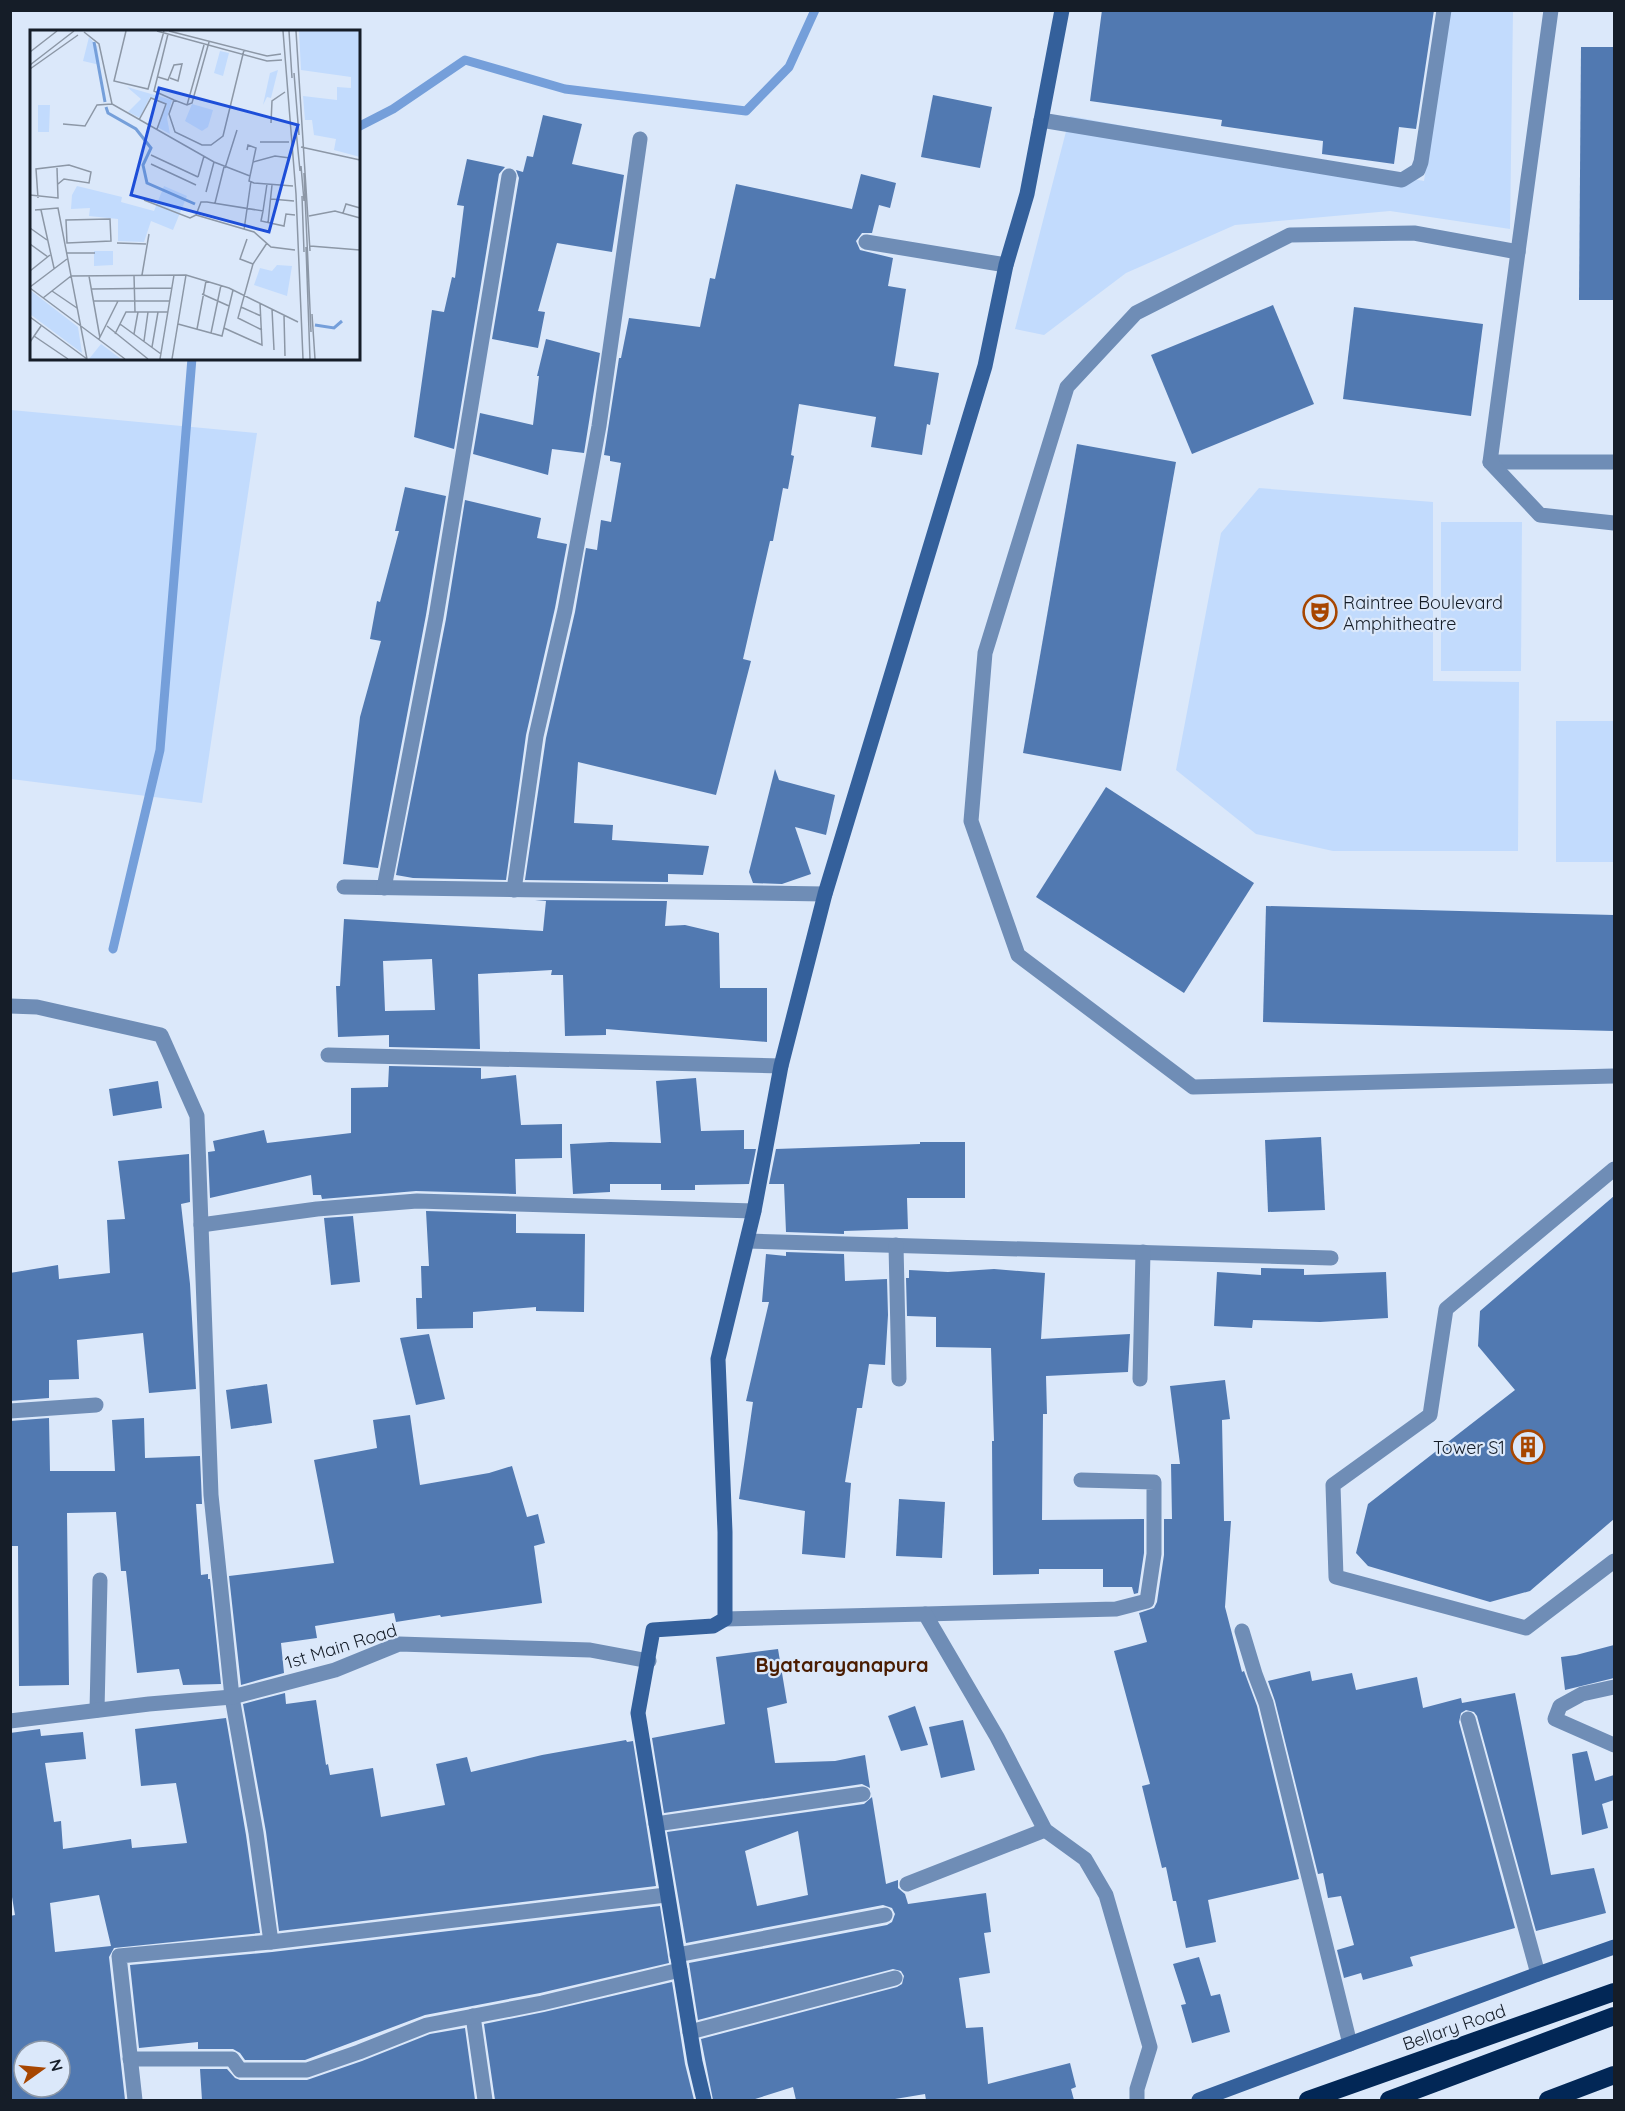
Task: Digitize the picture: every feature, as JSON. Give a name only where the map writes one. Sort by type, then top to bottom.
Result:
[{"type":"highway","name":"Bellary Road","points":[[1308,2100],[1614,1992]]},
{"type":"highway","points":[[1389,2100],[1614,2016]]},
{"type":"highway","points":[[1548,2100],[1614,2075]]},
{"type":"street","points":[[725,1619],[725,1532],[718,1359],[754,1211],[781,1066],[825,894],[985,366],[1006,265],[1027,194],[1062,10]]},
{"type":"street","points":[[1041,120],[1402,180],[1418,170],[1421,162],[1444,10]]},
{"type":"street","points":[[1490,462],[1551,10]]},
{"type":"street","points":[[514,890],[536,736],[565,610],[599,426],[640,139]]},
{"type":"street","points":[[384,888],[436,617],[509,176]]},
{"type":"street","points":[[1518,252],[1413,233],[1290,235],[1136,313],[1067,387],[985,653],[971,821],[1017,956],[1193,1086],[1614,1076]]},
{"type":"street","points":[[866,242],[1006,265]]},
{"type":"street","points":[[1490,462],[1614,462]]},
{"type":"street","points":[[1490,462],[1540,515],[1614,523]]},
{"type":"street","points":[[344,887],[825,894]]},
{"type":"street","points":[[10,1006],[37,1007],[161,1035],[197,1116],[211,1494],[232,1697],[256,1833],[271,1942]]},
{"type":"street","points":[[328,1055],[781,1066]]},
{"type":"street","points":[[1614,1169],[1446,1309],[1430,1415],[1333,1485],[1336,1577],[1526,1628],[1614,1561]]},
{"type":"street","points":[[201,1226],[317,1209],[417,1201],[754,1211]]},
{"type":"street","points":[[747,1241],[1331,1258]]},
{"type":"street","points":[[896,1245],[899,1379]]},
{"type":"street","points":[[1140,1379],[1143,1252]]},
{"type":"street","points":[[10,1410],[96,1405]]},
{"type":"street","points":[[704,2100],[666,1895],[638,1713],[653,1630],[713,1626],[725,1619],[1116,1609],[1147,1601],[1154,1554],[1154,1482],[1081,1480]]},
{"type":"street","points":[[97,1710],[100,1580]]},
{"type":"street","points":[[925,1614],[998,1737],[1045,1830],[1085,1859],[1106,1895],[1150,2048],[1137,2089],[1137,2100]]},
{"type":"street","points":[[1242,1630],[1254,1674],[1266,1703],[1350,2044]]},
{"type":"street","name":"1st Main Road","points":[[10,1721],[232,1697],[335,1671],[399,1644],[590,1650],[649,1660]]},
{"type":"street","points":[[1614,1687],[1582,1694],[1560,1706],[1555,1719],[1614,1745]]},
{"type":"street","points":[[1468,1719],[1538,1974]]},
{"type":"street","points":[[656,1824],[863,1794]]},
{"type":"street","points":[[907,1884],[1045,1830]]},
{"type":"street","points":[[135,2100],[119,1956],[271,1942],[666,1895]]},
{"type":"street","points":[[130,2059],[232,2059],[240,2070],[307,2070],[427,2025],[542,2003],[678,1963],[885,1915]]},
{"type":"street","points":[[1199,2100],[1614,1947]]},
{"type":"street","points":[[690,2032],[895,1978]]},
{"type":"street","points":[[473,2016],[485,2100]]},
{"type":"shaded area","points":[[1448,11],[1513,11],[1510,229],[1390,211],[1235,225],[1126,273],[1044,335],[1015,329],[1070,116],[1424,181]]},
{"type":"shaded area","points":[[11,410],[257,433],[202,803],[11,779]]},
{"type":"shaded area","name":"Raintree Boulevard Amphitheatre","points":[[1259,488],[1433,502],[1433,681],[1519,682],[1518,851],[1333,851],[1256,834],[1176,770],[1221,533]]},
{"type":"shaded area","points":[[1441,522],[1522,522],[1521,671],[1441,671]]},
{"type":"shaded area","points":[[1556,721],[1614,721],[1614,862],[1556,862]]},
{"type":"building","points":[[1102,10],[1434,10],[1416,129],[1399,127],[1394,164],[1322,154],[1323,141],[1221,126],[1222,120],[1090,101]]},
{"type":"building","points":[[1581,47],[1614,47],[1614,300],[1579,300]]},
{"type":"building","points":[[933,95],[992,107],[980,168],[921,157]]},
{"type":"building","points":[[543,115],[582,124],[572,164],[624,175],[612,252],[557,243],[538,311],[545,312],[538,348],[492,339],[519,178],[516,170],[523,172],[527,156],[533,157]]},
{"type":"building","points":[[467,159],[505,167],[499,174],[454,449],[414,437],[432,310],[444,312],[452,277],[455,278],[464,206],[457,205]]},
{"type":"building","points":[[861,174],[896,183],[890,208],[879,205],[872,233],[862,233],[856,241],[860,250],[893,258],[888,286],[906,289],[894,366],[939,373],[922,455],[871,447],[876,417],[799,404],[788,489],[783,488],[773,541],[770,541],[743,659],[751,661],[716,795],[578,762],[574,823],[613,825],[612,840],[709,846],[703,875],[668,874],[668,882],[525,880],[546,738],[575,612],[586,548],[597,550],[601,520],[611,522],[621,463],[610,461],[610,456],[604,455],[619,358],[621,358],[629,318],[700,327],[710,278],[715,279],[736,184],[852,209]]},
{"type":"building","points":[[1273,305],[1314,404],[1192,454],[1151,355]]},
{"type":"building","points":[[1354,307],[1483,324],[1471,416],[1343,399]]},
{"type":"building","points":[[546,339],[600,353],[584,453],[552,449],[548,475],[473,454],[480,413],[533,425],[539,376],[537,376]]},
{"type":"building","points":[[1077,444],[1176,462],[1121,771],[1023,753]]},
{"type":"building","points":[[405,487],[446,496],[378,868],[343,864],[360,717],[381,641],[370,639],[377,601],[380,602],[399,531],[395,531]]},
{"type":"building","points":[[465,500],[541,518],[537,538],[567,544],[526,735],[506,880],[413,878],[396,875],[446,619]]},
{"type":"building","points":[[775,769],[779,780],[835,795],[826,835],[795,827],[811,874],[782,884],[753,883],[749,872]]},
{"type":"building","points":[[1106,787],[1254,883],[1184,993],[1036,897]]},
{"type":"building","points":[[535,900],[667,901],[665,926],[685,925],[719,933],[720,988],[767,988],[767,1042],[606,1029],[606,1035],[565,1036],[563,975],[551,975],[552,970],[478,974],[480,1049],[389,1047],[389,1035],[338,1037],[336,986],[340,986],[344,919],[543,931],[546,901]],"holes":[[[432,959],[435,1010],[385,1011],[383,961]]]},
{"type":"building","points":[[1266,906],[1614,915],[1614,1031],[1263,1022]]},
{"type":"building","points":[[389,1066],[481,1068],[481,1079],[516,1075],[521,1125],[562,1124],[562,1158],[515,1159],[516,1194],[416,1191],[322,1199],[321,1195],[313,1195],[311,1175],[210,1198],[208,1152],[215,1151],[213,1141],[264,1130],[267,1143],[351,1133],[351,1088],[388,1087]]},
{"type":"building","points":[[696,1078],[701,1131],[744,1130],[744,1149],[756,1149],[749,1184],[695,1185],[695,1190],[661,1190],[661,1184],[610,1184],[610,1192],[573,1194],[570,1144],[661,1143],[656,1081]]},
{"type":"building","points":[[158,1081],[162,1108],[113,1116],[109,1089]]},
{"type":"building","points":[[1321,1137],[1325,1210],[1268,1212],[1265,1140]]},
{"type":"building","points":[[920,1142],[965,1142],[965,1198],[907,1198],[908,1229],[844,1231],[844,1234],[786,1232],[784,1184],[769,1184],[776,1149],[920,1144]]},
{"type":"building","points":[[189,1154],[190,1202],[181,1204],[190,1284],[196,1389],[149,1393],[143,1333],[77,1340],[79,1379],[49,1380],[49,1398],[10,1401],[10,1273],[58,1265],[59,1279],[110,1273],[107,1220],[125,1219],[118,1161]]},
{"type":"building","name":"Tower S1","points":[[1614,1196],[1614,1519],[1530,1591],[1490,1602],[1368,1566],[1356,1553],[1368,1504],[1515,1390],[1478,1346],[1480,1311]]},
{"type":"building","points":[[426,1211],[516,1214],[516,1233],[585,1234],[584,1312],[536,1311],[536,1307],[473,1312],[473,1328],[417,1329],[416,1298],[422,1298],[421,1266],[429,1266]]},
{"type":"building","points":[[353,1216],[360,1282],[331,1285],[324,1218]]},
{"type":"building","points":[[786,1252],[844,1254],[845,1281],[887,1279],[888,1315],[885,1365],[869,1364],[862,1408],[857,1408],[845,1482],[851,1483],[845,1558],[802,1554],[805,1511],[739,1499],[753,1402],[746,1401],[769,1302],[762,1302],[766,1254],[786,1256]]},
{"type":"building","points":[[1261,1268],[1304,1269],[1304,1275],[1386,1272],[1388,1318],[1320,1322],[1253,1320],[1252,1328],[1214,1326],[1217,1272],[1261,1275]]},
{"type":"building","points":[[994,1269],[1045,1273],[1041,1339],[1130,1334],[1128,1372],[1046,1376],[1047,1414],[1043,1414],[1042,1520],[1144,1519],[1144,1553],[1138,1593],[1134,1594],[1132,1587],[1103,1587],[1103,1569],[1039,1569],[1039,1574],[993,1575],[992,1441],[994,1441],[991,1348],[936,1347],[936,1317],[907,1316],[906,1278],[909,1278],[909,1270],[948,1272]]},
{"type":"building","points":[[429,1334],[445,1399],[416,1405],[400,1338]]},
{"type":"building","points":[[1225,1380],[1230,1419],[1222,1420],[1224,1521],[1231,1521],[1225,1607],[1242,1672],[1244,1671],[1257,1706],[1299,1879],[1208,1900],[1216,1942],[1186,1948],[1176,1901],[1173,1901],[1166,1867],[1162,1868],[1142,1786],[1150,1784],[1114,1651],[1147,1642],[1139,1613],[1154,1608],[1157,1602],[1164,1555],[1164,1519],[1172,1519],[1171,1464],[1180,1464],[1170,1386]]},
{"type":"building","points":[[267,1384],[272,1423],[231,1429],[226,1390]]},
{"type":"building","points":[[410,1415],[420,1485],[489,1473],[512,1466],[527,1517],[538,1514],[545,1543],[534,1546],[542,1603],[396,1622],[394,1613],[315,1626],[317,1638],[281,1643],[284,1673],[241,1685],[229,1576],[334,1563],[314,1460],[377,1448],[373,1420]]},
{"type":"building","points":[[49,1418],[50,1471],[115,1471],[112,1420],[144,1418],[145,1458],[200,1456],[202,1504],[196,1504],[201,1575],[208,1574],[208,1579],[210,1579],[221,1684],[183,1685],[179,1669],[137,1673],[126,1571],[121,1571],[116,1512],[67,1513],[69,1685],[19,1686],[18,1546],[10,1546],[10,1421]]},
{"type":"building","points":[[899,1499],[945,1502],[942,1558],[896,1556]]},
{"type":"building","points":[[1614,1645],[1614,1678],[1565,1690],[1561,1657]]},
{"type":"building","points":[[778,1649],[787,1703],[767,1708],[775,1763],[835,1761],[865,1755],[870,1788],[862,1784],[664,1813],[652,1738],[725,1724],[716,1657]]},
{"type":"building","points":[[1310,1671],[1312,1681],[1352,1673],[1356,1690],[1417,1677],[1423,1708],[1461,1698],[1462,1703],[1515,1693],[1551,1875],[1594,1868],[1606,1913],[1536,1931],[1477,1716],[1474,1712],[1466,1710],[1461,1713],[1459,1722],[1515,1928],[1410,1957],[1413,1966],[1363,1980],[1361,1973],[1344,1978],[1337,1950],[1354,1945],[1341,1896],[1328,1898],[1323,1873],[1318,1874],[1268,1681]]},
{"type":"building","points":[[285,1693],[286,1704],[316,1700],[326,1765],[328,1764],[330,1775],[373,1768],[381,1817],[445,1805],[436,1764],[467,1757],[471,1772],[542,1755],[626,1740],[627,1742],[633,1741],[656,1886],[279,1931],[266,1832],[243,1704]]},
{"type":"building","points":[[915,1706],[928,1745],[901,1751],[888,1716]]},
{"type":"building","points":[[226,1718],[260,1933],[114,1948],[109,1957],[125,2100],[10,2100],[10,1916],[15,1915],[10,1885],[10,1733],[40,1729],[41,1736],[83,1732],[86,1759],[45,1763],[54,1822],[61,1821],[63,1849],[131,1839],[132,1848],[187,1843],[176,1783],[141,1786],[135,1729]],"holes":[[[99,1895],[111,1946],[55,1952],[50,1903]]]},
{"type":"building","points":[[963,1720],[975,1770],[941,1778],[929,1727]]},
{"type":"building","points":[[1587,1751],[1595,1781],[1614,1775],[1614,1800],[1602,1804],[1608,1828],[1582,1835],[1572,1754]]},
{"type":"building","points":[[872,1797],[886,1884],[898,1880],[898,1888],[905,1894],[908,1904],[986,1893],[991,1932],[984,1933],[990,1973],[959,1978],[966,2028],[983,2027],[988,2084],[1070,2063],[1076,2087],[1071,2089],[1074,2100],[926,2100],[925,2094],[889,2100],[796,2100],[793,2087],[752,2100],[713,2100],[701,2039],[897,1987],[902,1984],[904,1976],[901,1971],[893,1969],[698,2020],[689,1963],[887,1925],[892,1922],[895,1914],[892,1908],[883,1905],[686,1943],[667,1832],[864,1804]],"holes":[[[798,1831],[808,1895],[757,1906],[745,1851]]]},
{"type":"building","points":[[660,1906],[669,1963],[540,1993],[425,2015],[305,2060],[245,2060],[233,2049],[198,2049],[198,2042],[139,2048],[130,1965],[272,1952]]},
{"type":"building","points":[[1199,1957],[1211,1996],[1220,1994],[1230,2032],[1192,2043],[1181,2005],[1186,2004],[1173,1964]]},
{"type":"building","points":[[672,1982],[685,2064],[694,2100],[495,2100],[484,2024]]},
{"type":"building","points":[[465,2028],[475,2100],[202,2100],[200,2069],[227,2069],[240,2080],[307,2080],[430,2034]]},
{"type":"waterway","points":[[360,126],[393,109],[465,60],[565,89],[746,111],[789,67],[815,10]]},
{"type":"waterway","points":[[113,949],[160,750],[192,360]]},
{"type":"place","name":"Raintree Boulevard Amphitheatre","points":[[1320,612]]},
{"type":"place","name":"Tower S1","points":[[1528,1447]]},
{"type":"district","name":"Byatarayanapura","points":[[842,1664]]}]
